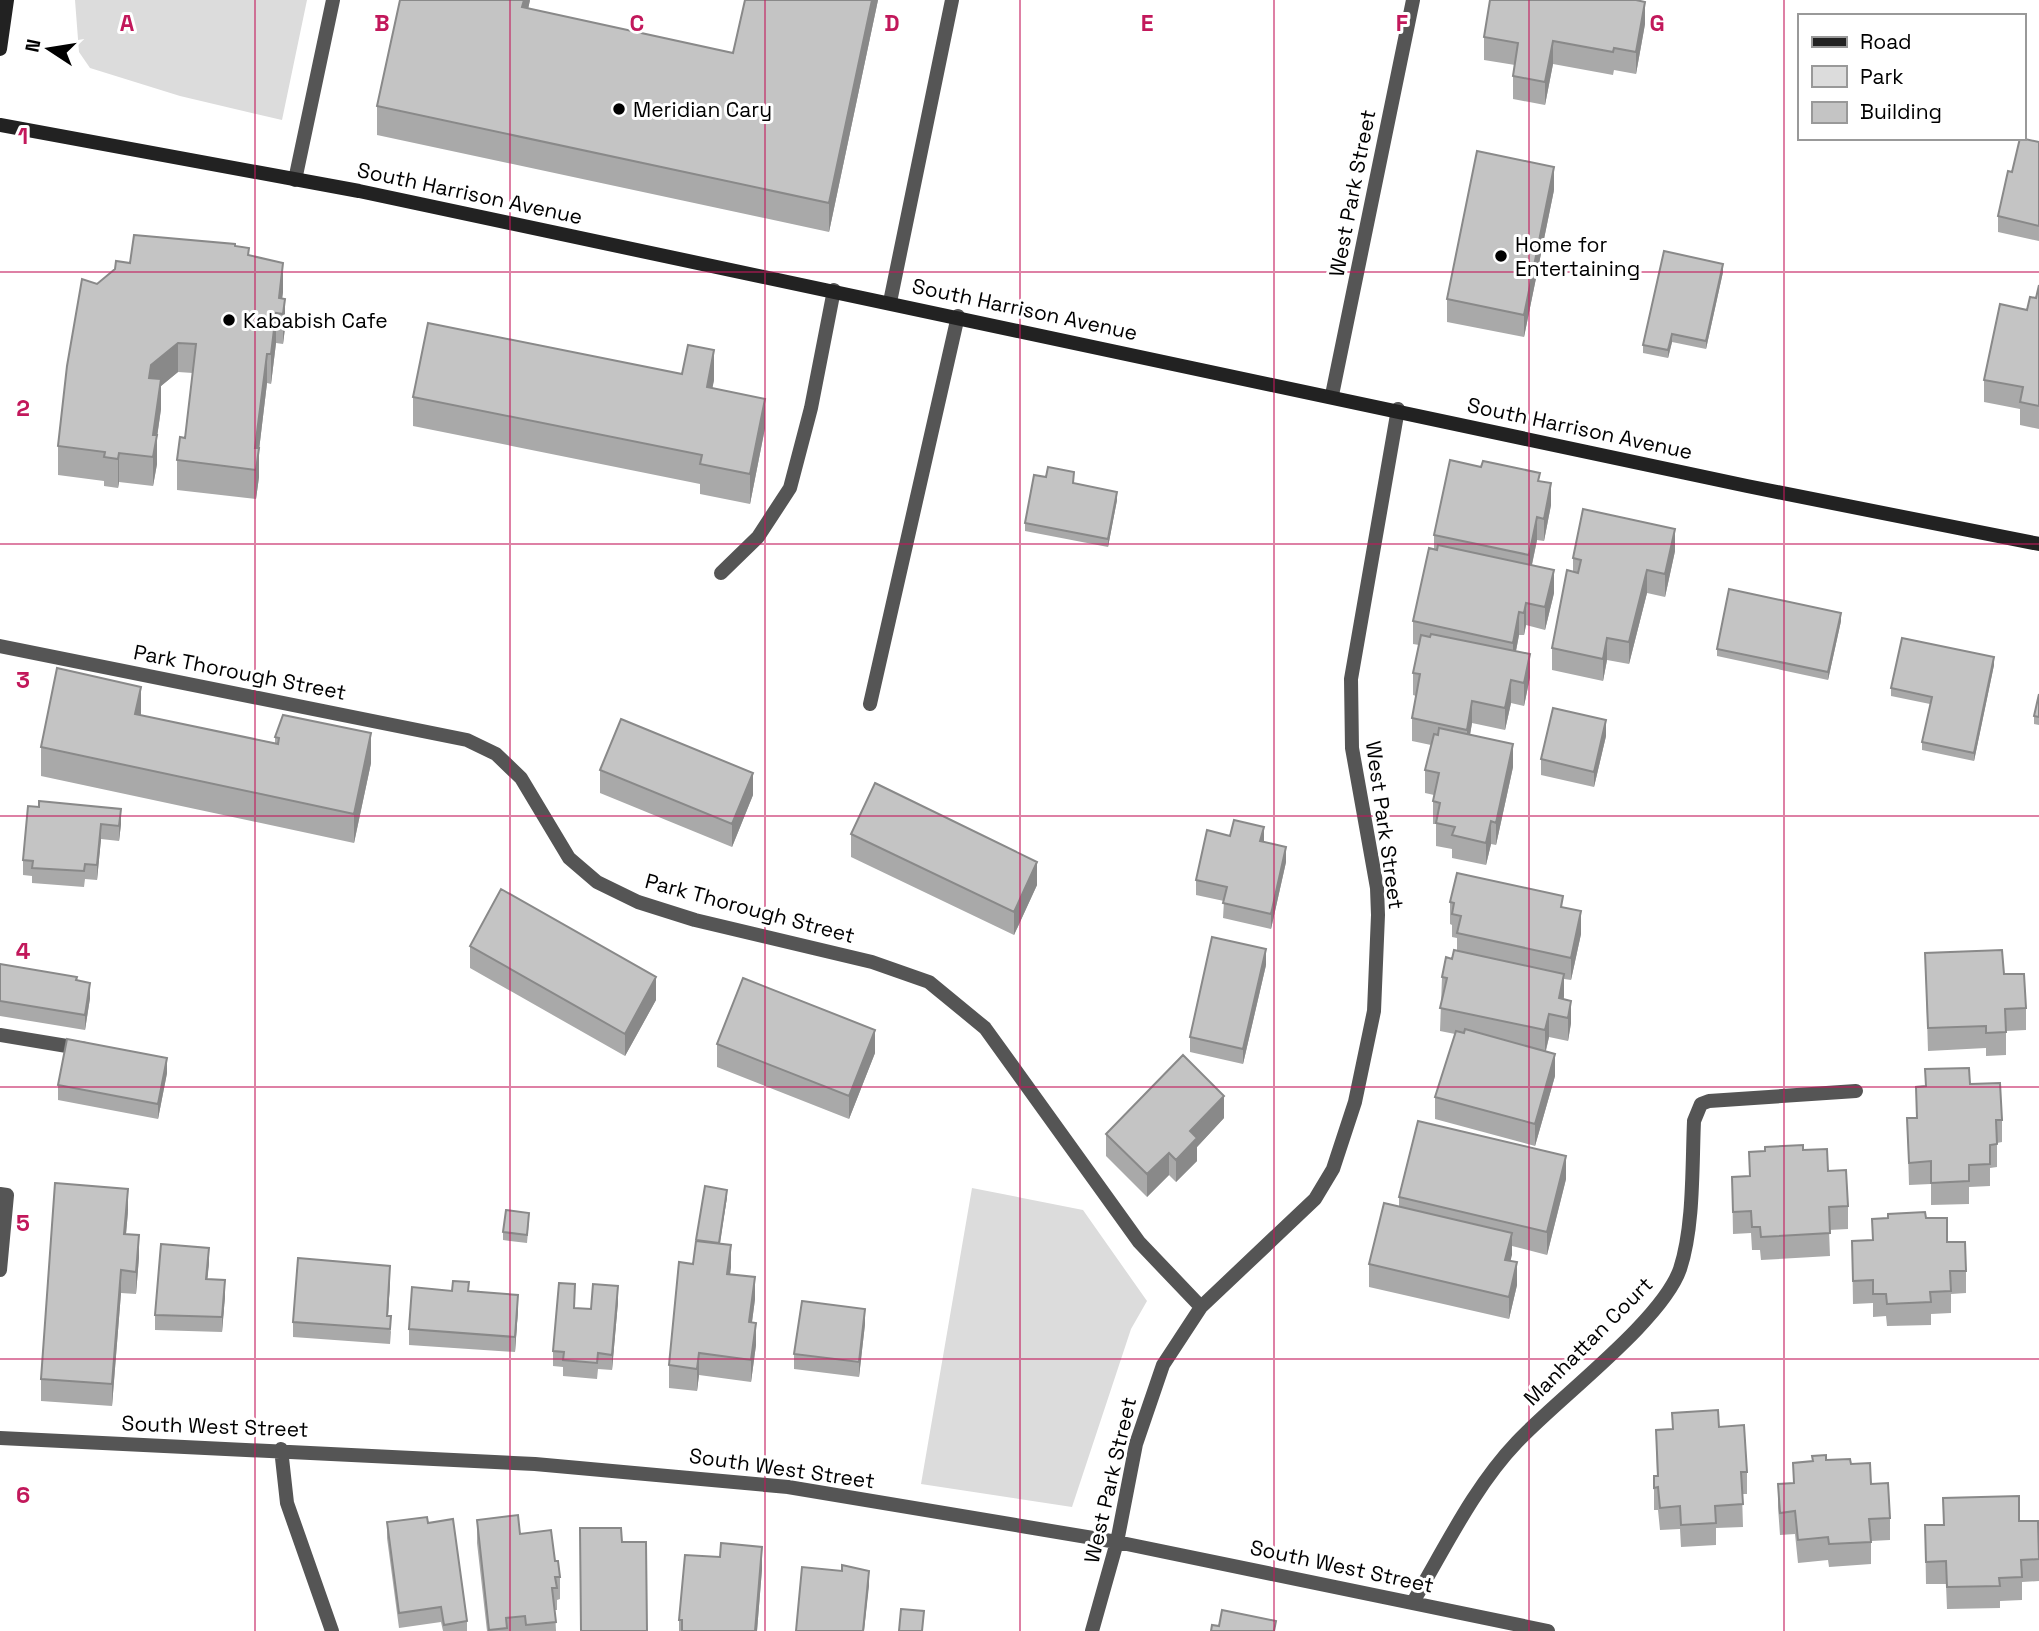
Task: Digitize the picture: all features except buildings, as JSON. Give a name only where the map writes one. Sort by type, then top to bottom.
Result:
[{"type":"street","points":[[0,49],[7,0]]},
{"type":"street","points":[[295,180],[333,0]]},
{"type":"street","points":[[890,302],[952,0]]},
{"type":"street","name":"West Park Street","points":[[1332,395],[1413,0]]},
{"type":"street","name":"South Harrison Avenue","points":[[0,125],[295,180],[834,290],[1702,476],[2039,544]]},
{"type":"street","points":[[721,573],[758,537],[790,488],[811,408],[834,290]]},
{"type":"street","points":[[870,704],[958,316]]},
{"type":"street","name":"West Park Street","points":[[1092,1631],[1117,1542],[1146,1409],[1163,1365],[1201,1307],[1315,1199],[1333,1169],[1355,1101],[1374,1011],[1378,915],[1377,888],[1352,748],[1351,679],[1398,409]]},
{"type":"street","name":"Park Thorough Street","points":[[0,646],[467,740],[496,754],[521,778],[569,858],[597,882],[638,902],[695,920],[872,962],[929,982],[985,1028],[1139,1242],[1201,1307]]},
{"type":"street","points":[[0,1035],[95,1051]]},
{"type":"street","name":"Manhattan Court","points":[[1413,1602],[1481,1487],[1516,1443],[1642,1321],[1670,1289],[1680,1268],[1685,1245],[1694,1121],[1702,1104],[1709,1101],[1856,1091]]},
{"type":"street","points":[[0,1194],[7,1195],[0,1270]]},
{"type":"street","name":"South West Street","points":[[0,1438],[281,1449],[535,1464],[788,1487],[1117,1542],[1548,1631]]},
{"type":"street","points":[[281,1449],[287,1503],[332,1631]]},
{"type":"green space","points":[[75,0],[307,0],[282,120],[180,96],[90,68],[79,52]]},
{"type":"green space","points":[[972,1188],[1083,1210],[1147,1301],[1131,1329],[1072,1507],[921,1484]]},
{"type":"place","name":"Meridian Cary","points":[[619,109]]},
{"type":"place","name":"Home for Entertaining","points":[[1501,256]]},
{"type":"place","name":"Kababish Cafe","points":[[229,320]]}]
